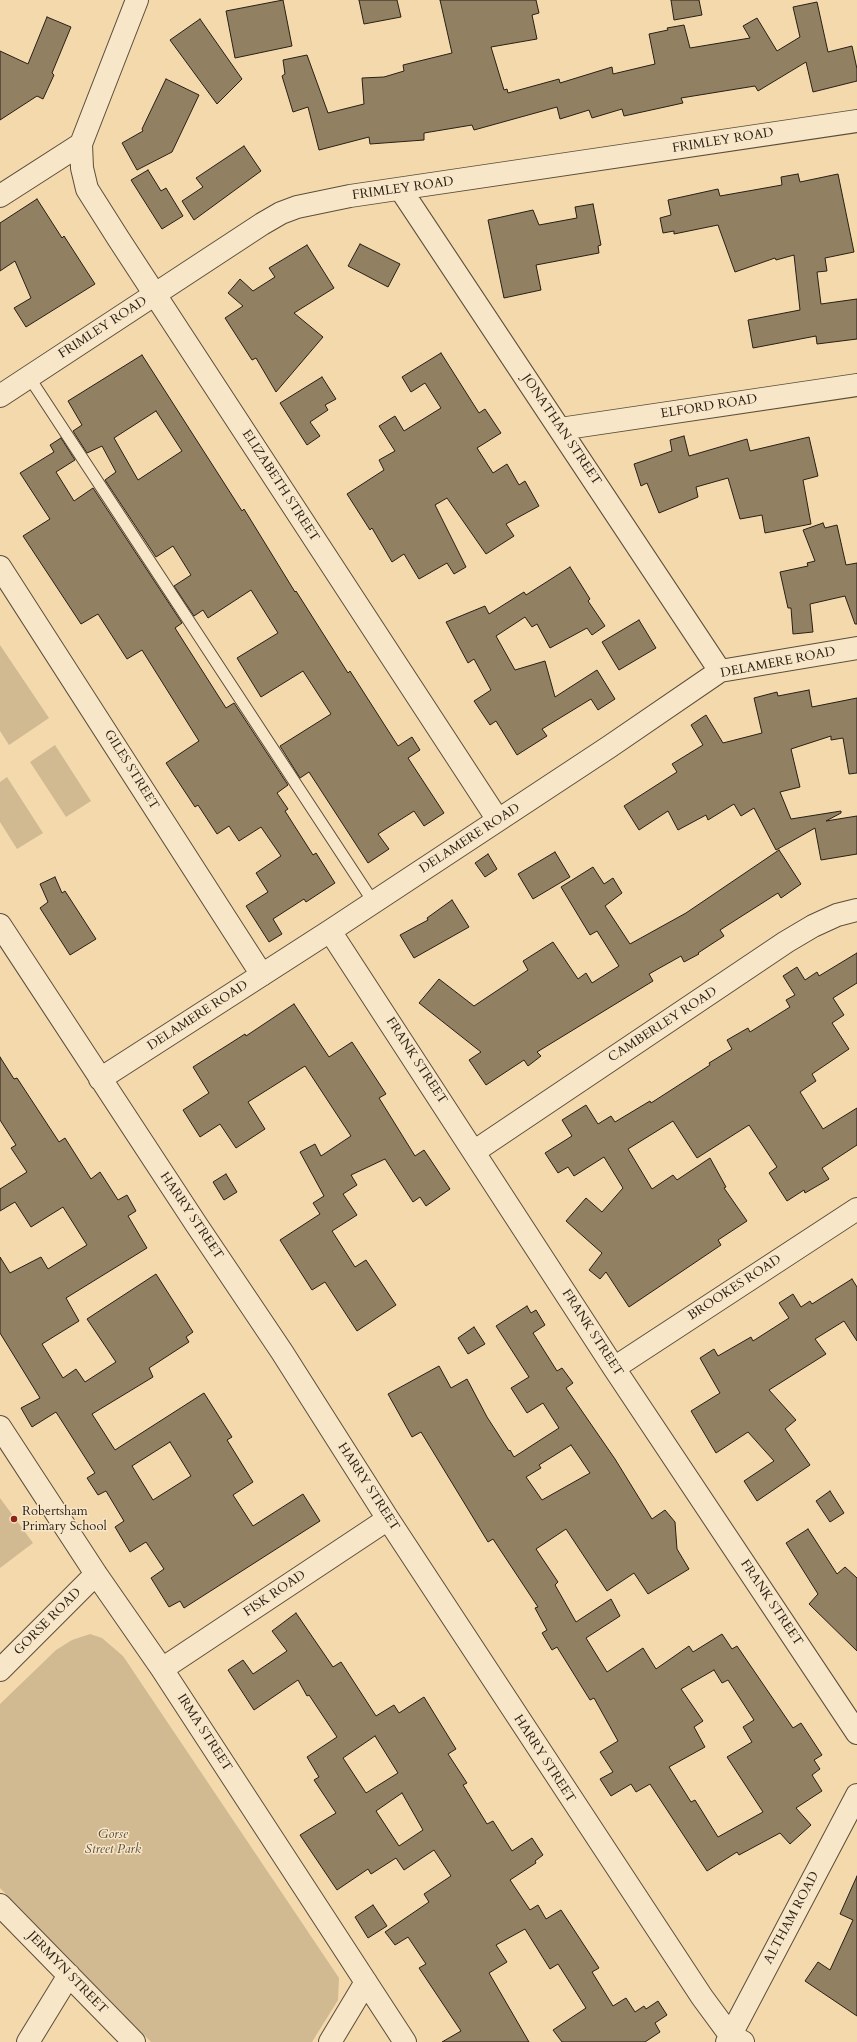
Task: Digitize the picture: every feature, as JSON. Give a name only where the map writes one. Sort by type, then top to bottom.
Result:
[{"type":"street","points":[[0,196],[81,144],[137,0]]},
{"type":"street","name":"FRIMLEY ROAD","points":[[0,396],[281,213],[313,203],[857,120]]},
{"type":"street","name":"ELIZABETH STREET","points":[[81,144],[82,168],[87,189],[154,295],[498,820]]},
{"type":"street","name":"JONATHAN STREET","points":[[401,190],[720,671]]},
{"type":"street","name":"ELFORD ROAD","points":[[560,429],[857,385]]},
{"type":"street","name":"GILES STREET","points":[[0,567],[262,975]]},
{"type":"street","name":"DELAMERE ROAD","points":[[100,1079],[330,931],[610,747],[720,671],[857,648]]},
{"type":"street","name":"CAMBERLEY ROAD","points":[[475,1150],[786,942],[813,926],[837,915],[857,910]]},
{"type":"street","name":"HARRY STREET","points":[[1,930],[282,1352],[388,1519],[592,1831],[702,1997],[733,2040]]},
{"type":"street","name":"FRANK STREET","points":[[330,931],[475,1150],[614,1368],[857,1732]]},
{"type":"street","name":"BROOKES ROAD","points":[[614,1368],[857,1209]]},
{"type":"street","name":"IRMA STREET","points":[[0,1427],[96,1574],[162,1669],[405,2042]]},
{"type":"street","name":"FISK ROAD","points":[[162,1669],[388,1519]]},
{"type":"street","name":"GORSE ROAD","points":[[0,1670],[96,1574]]},
{"type":"street","name":"ALTHAM ROAD","points":[[733,2040],[857,1795]]},
{"type":"street","name":"JERMYN STREET","points":[[0,1905],[134,2042]]},
{"type":"street","points":[[28,2042],[70,1975]]},
{"type":"street","points":[[330,2042],[366,1982]]},
{"type":"lane","points":[[28,377],[374,902]]},
{"type":"green space","points":[[0,645],[49,718],[9,745],[0,731]]},
{"type":"green space","points":[[55,745],[91,801],[66,817],[30,762]]},
{"type":"green space","points":[[7,777],[43,833],[17,849],[0,822],[0,782]]},
{"type":"green space","points":[[0,1498],[33,1543],[0,1568]]},
{"type":"green space","name":"Gorse Street Park","points":[[90,1634],[102,1638],[123,1656],[339,1978],[338,2000],[312,2042],[151,2042],[0,1888],[0,1704],[56,1650],[72,1640]]},
{"type":"building","points":[[283,0],[292,46],[235,58],[226,11]]},
{"type":"building","points":[[359,0],[397,0],[401,17],[364,24]]},
{"type":"building","points":[[440,0],[536,0],[539,13],[532,15],[537,39],[491,47],[504,90],[507,89],[508,93],[559,79],[560,83],[612,67],[613,74],[655,64],[649,34],[668,30],[667,28],[684,25],[690,48],[750,38],[743,26],[757,18],[777,51],[800,37],[793,7],[817,2],[828,52],[852,46],[857,69],[857,81],[813,92],[806,62],[758,91],[755,86],[681,98],[683,103],[624,116],[622,109],[592,118],[589,110],[560,119],[557,107],[474,130],[472,125],[424,133],[424,140],[370,144],[369,137],[319,150],[308,107],[293,112],[282,76],[285,74],[283,60],[307,55],[328,113],[364,104],[362,78],[384,77],[404,71],[403,65],[452,53]]},
{"type":"building","points":[[671,0],[699,0],[702,15],[674,20]]},
{"type":"building","points":[[47,17],[71,27],[52,73],[54,75],[43,99],[37,96],[0,120],[0,51],[28,64]]},
{"type":"building","points":[[200,19],[242,79],[217,104],[170,40]]},
{"type":"building","points":[[166,79],[199,95],[172,152],[137,170],[122,143],[143,131],[142,129]]},
{"type":"building","points":[[244,146],[261,171],[194,220],[182,201],[203,187],[196,178]]},
{"type":"building","points":[[148,170],[161,191],[166,188],[183,216],[162,229],[131,180]]},
{"type":"building","points":[[798,174],[800,182],[838,174],[854,252],[825,258],[827,271],[817,272],[821,304],[857,299],[857,339],[817,344],[816,336],[753,348],[748,320],[800,310],[794,255],[776,260],[775,258],[735,272],[718,225],[674,234],[674,231],[663,233],[660,218],[671,215],[668,200],[718,189],[720,196],[782,185],[781,177]]},
{"type":"building","points":[[37,199],[62,238],[64,236],[95,284],[26,327],[14,308],[31,298],[15,261],[0,271],[0,223]]},
{"type":"building","points":[[593,204],[601,245],[598,246],[599,253],[536,265],[541,290],[504,298],[488,220],[533,210],[539,225],[577,218],[575,207]]},
{"type":"building","points":[[360,244],[400,264],[388,287],[348,266]]},
{"type":"building","points":[[307,245],[334,288],[294,313],[323,337],[276,392],[256,358],[252,360],[225,318],[243,306],[228,293],[240,279],[253,291],[275,277],[269,268]]},
{"type":"building","points":[[441,353],[479,413],[485,409],[501,433],[477,448],[493,473],[507,464],[519,485],[525,481],[539,506],[506,524],[514,536],[486,554],[447,498],[435,505],[466,567],[454,574],[447,563],[419,579],[404,554],[392,562],[372,528],[370,530],[347,494],[384,470],[379,460],[395,451],[379,426],[395,416],[404,431],[441,408],[425,383],[411,392],[402,377]]},
{"type":"building","points":[[142,355],[242,511],[244,509],[295,592],[296,591],[348,673],[350,671],[398,746],[412,737],[420,750],[408,758],[444,813],[424,826],[414,811],[378,834],[389,849],[368,863],[309,772],[300,778],[280,746],[331,714],[303,671],[261,697],[237,658],[278,633],[251,590],[208,618],[203,610],[194,616],[174,586],[191,575],[173,546],[156,557],[105,480],[116,472],[102,446],[87,453],[73,431],[82,425],[68,401]],"holes":[[[156,411],[182,451],[138,480],[114,438]]]},
{"type":"building","points":[[322,377],[336,399],[325,405],[328,410],[310,422],[320,436],[307,445],[280,403]]},
{"type":"building","points":[[684,436],[689,456],[747,439],[750,451],[809,437],[818,476],[803,480],[811,524],[765,533],[762,515],[740,519],[728,478],[696,487],[698,497],[659,513],[647,483],[641,486],[634,464],[672,451],[670,440]]},
{"type":"building","points":[[61,438],[75,460],[56,472],[74,501],[93,488],[182,623],[175,628],[226,708],[234,703],[288,785],[277,793],[288,809],[285,811],[313,855],[316,853],[335,883],[306,902],[304,899],[273,919],[282,934],[269,942],[246,906],[268,892],[256,873],[281,856],[261,827],[239,841],[229,826],[217,834],[198,805],[195,807],[166,763],[199,741],[142,650],[127,659],[98,614],[81,624],[23,536],[50,519],[20,473],[54,452],[50,445]]},
{"type":"building","points":[[823,523],[825,528],[837,525],[846,565],[857,563],[857,624],[855,624],[845,596],[810,604],[813,632],[793,634],[791,608],[788,608],[780,572],[808,566],[807,563],[815,561],[803,530]]},
{"type":"building","points":[[570,567],[590,599],[588,601],[605,626],[592,635],[587,628],[550,648],[537,624],[532,627],[525,617],[496,636],[515,670],[545,661],[555,697],[597,670],[615,699],[598,710],[591,699],[542,729],[547,736],[517,755],[496,721],[490,725],[474,701],[491,690],[474,659],[468,663],[446,622],[485,606],[489,614],[524,592],[526,595]]},
{"type":"building","points":[[639,620],[656,648],[619,670],[602,642]]},
{"type":"building","points":[[809,690],[812,707],[857,698],[857,773],[849,774],[843,738],[831,740],[831,736],[791,749],[800,787],[780,792],[791,819],[841,811],[841,813],[826,821],[857,816],[857,854],[821,860],[815,828],[776,850],[754,808],[741,816],[734,804],[708,820],[706,815],[678,830],[668,811],[639,830],[624,806],[677,772],[672,764],[703,745],[691,725],[706,715],[723,743],[762,733],[754,698],[777,692],[778,696]]},
{"type":"building","points":[[779,850],[801,884],[781,898],[778,893],[720,930],[724,936],[698,953],[699,954],[684,962],[681,956],[649,974],[653,981],[537,1052],[541,1056],[528,1066],[524,1060],[486,1085],[469,1060],[481,1052],[419,1003],[439,979],[474,1006],[528,970],[523,961],[553,942],[578,979],[586,973],[592,983],[619,966],[597,931],[590,935],[561,887],[593,867],[604,884],[613,878],[622,893],[605,906],[630,944],[686,913]]},
{"type":"building","points":[[555,852],[570,877],[533,899],[518,874]]},
{"type":"building","points":[[488,854],[497,869],[485,877],[475,863]]},
{"type":"building","points":[[55,877],[62,893],[65,891],[96,939],[70,955],[40,908],[48,902],[40,884]]},
{"type":"building","points":[[452,900],[469,927],[414,958],[400,935],[428,920],[427,918]]},
{"type":"building","points":[[857,953],[857,983],[833,998],[844,1015],[832,1023],[849,1049],[812,1074],[816,1081],[800,1092],[823,1129],[857,1108],[857,1145],[822,1168],[829,1179],[805,1193],[804,1190],[787,1201],[769,1173],[777,1167],[749,1125],[697,1158],[673,1121],[628,1149],[652,1189],[673,1175],[677,1180],[710,1158],[726,1187],[724,1188],[747,1221],[718,1240],[721,1245],[629,1307],[606,1272],[600,1279],[589,1270],[602,1253],[566,1221],[586,1198],[602,1212],[623,1188],[604,1157],[574,1176],[568,1167],[558,1173],[545,1153],[572,1136],[562,1120],[586,1105],[598,1124],[611,1116],[615,1122],[650,1101],[651,1103],[732,1049],[727,1040],[748,1028],[750,1032],[790,1007],[786,1000],[795,995],[783,976],[797,967],[805,980],[817,972],[819,976]]},
{"type":"building","points":[[294,1004],[329,1057],[352,1042],[386,1094],[379,1098],[415,1156],[424,1150],[450,1189],[426,1206],[420,1197],[413,1202],[385,1159],[351,1175],[357,1185],[343,1194],[357,1215],[332,1231],[355,1267],[366,1260],[396,1305],[357,1331],[325,1282],[312,1290],[280,1240],[320,1214],[313,1203],[324,1196],[300,1152],[315,1144],[321,1156],[351,1136],[305,1066],[248,1102],[265,1129],[236,1148],[220,1124],[200,1137],[183,1110],[209,1093],[193,1067],[245,1034],[246,1036]]},
{"type":"building","points":[[0,1057],[14,1079],[17,1078],[59,1142],[65,1138],[91,1179],[100,1172],[118,1200],[127,1195],[136,1211],[128,1216],[147,1248],[66,1298],[79,1321],[42,1344],[63,1378],[76,1369],[85,1382],[116,1362],[87,1319],[156,1274],[193,1332],[186,1337],[189,1342],[149,1368],[153,1377],[92,1414],[115,1450],[204,1393],[232,1437],[227,1440],[253,1482],[233,1495],[253,1526],[303,1494],[320,1521],[184,1608],[180,1601],[169,1607],[151,1578],[164,1569],[146,1542],[130,1552],[115,1527],[124,1521],[106,1491],[98,1495],[87,1478],[95,1473],[56,1412],[32,1427],[21,1408],[40,1398],[0,1333],[0,1257],[10,1273],[41,1257],[48,1269],[87,1245],[63,1207],[31,1227],[15,1202],[0,1211],[0,1189],[27,1172],[11,1148],[16,1145],[0,1120]],"holes":[[[170,1442],[191,1476],[153,1500],[132,1466]]]},
{"type":"building","points":[[226,1174],[237,1192],[224,1200],[213,1182]]},
{"type":"building","points":[[852,1279],[857,1287],[857,1341],[844,1321],[815,1339],[826,1354],[769,1390],[796,1420],[785,1429],[810,1465],[757,1501],[744,1481],[774,1461],[748,1432],[716,1453],[691,1411],[720,1393],[700,1358],[714,1349],[718,1356],[751,1337],[753,1341],[789,1318],[779,1303],[793,1294],[801,1307],[810,1301],[812,1304]]},
{"type":"building","points":[[527,1306],[531,1313],[536,1310],[545,1325],[533,1333],[557,1371],[562,1368],[573,1383],[566,1388],[615,1459],[652,1519],[665,1510],[675,1522],[677,1549],[689,1569],[648,1594],[634,1573],[607,1591],[566,1529],[536,1549],[558,1582],[555,1585],[576,1622],[611,1599],[620,1616],[586,1638],[607,1672],[643,1648],[656,1669],[689,1646],[693,1652],[722,1634],[732,1649],[737,1646],[793,1728],[801,1723],[822,1755],[814,1760],[820,1769],[812,1775],[822,1791],[796,1808],[811,1825],[790,1844],[780,1833],[739,1855],[737,1852],[707,1871],[650,1784],[636,1792],[631,1784],[611,1796],[600,1779],[613,1772],[600,1752],[618,1741],[594,1698],[590,1700],[557,1647],[552,1650],[542,1633],[547,1630],[535,1608],[538,1607],[493,1539],[488,1542],[421,1432],[412,1437],[388,1394],[439,1366],[451,1388],[467,1379],[487,1417],[514,1457],[559,1428],[543,1403],[527,1413],[511,1388],[529,1377],[496,1326]],"holes":[[[571,1445],[590,1473],[542,1500],[526,1477],[541,1468],[539,1465]],[[714,1670],[722,1683],[728,1680],[754,1720],[743,1727],[752,1742],[727,1757],[763,1812],[718,1837],[695,1800],[691,1802],[669,1767],[705,1747],[694,1727],[703,1721],[681,1689]]]},
{"type":"building","points":[[474,1327],[485,1344],[468,1354],[458,1338]]},
{"type":"building","points":[[830,1491],[844,1513],[830,1522],[816,1501]]},
{"type":"building","points":[[808,1529],[837,1574],[845,1567],[857,1578],[857,1651],[809,1604],[818,1594],[786,1543]]},
{"type":"building","points":[[296,1613],[333,1667],[341,1662],[376,1716],[394,1705],[399,1713],[424,1697],[456,1749],[448,1754],[467,1783],[463,1785],[487,1824],[493,1821],[512,1851],[532,1838],[543,1855],[535,1861],[536,1863],[510,1880],[530,1910],[538,1905],[546,1919],[561,1910],[599,1968],[592,1972],[613,2006],[626,1998],[635,2012],[644,2006],[646,2009],[658,2001],[667,2015],[655,2023],[660,2032],[645,2042],[562,2042],[553,2030],[586,2008],[558,1964],[550,1969],[525,1929],[496,1945],[507,1962],[489,1973],[529,2042],[442,2042],[461,2031],[419,1968],[426,1964],[408,1937],[395,1945],[385,1932],[429,1902],[424,1894],[451,1876],[434,1850],[404,1870],[396,1858],[371,1874],[368,1869],[337,1890],[300,1835],[336,1813],[314,1780],[319,1777],[307,1757],[337,1737],[309,1695],[307,1696],[298,1680],[254,1710],[228,1670],[243,1660],[253,1674],[287,1651],[272,1631]],"holes":[[[375,1736],[398,1773],[366,1793],[343,1758]],[[402,1793],[423,1830],[399,1846],[376,1811]]]},
{"type":"building","points":[[857,1876],[857,2016],[805,1981],[818,1962],[830,1970],[853,1920],[840,1914]]},
{"type":"building","points":[[373,1905],[387,1926],[368,1938],[355,1917]]},
{"type":"place","name":"Robertsham Primary School","points":[[14,1519]]}]
